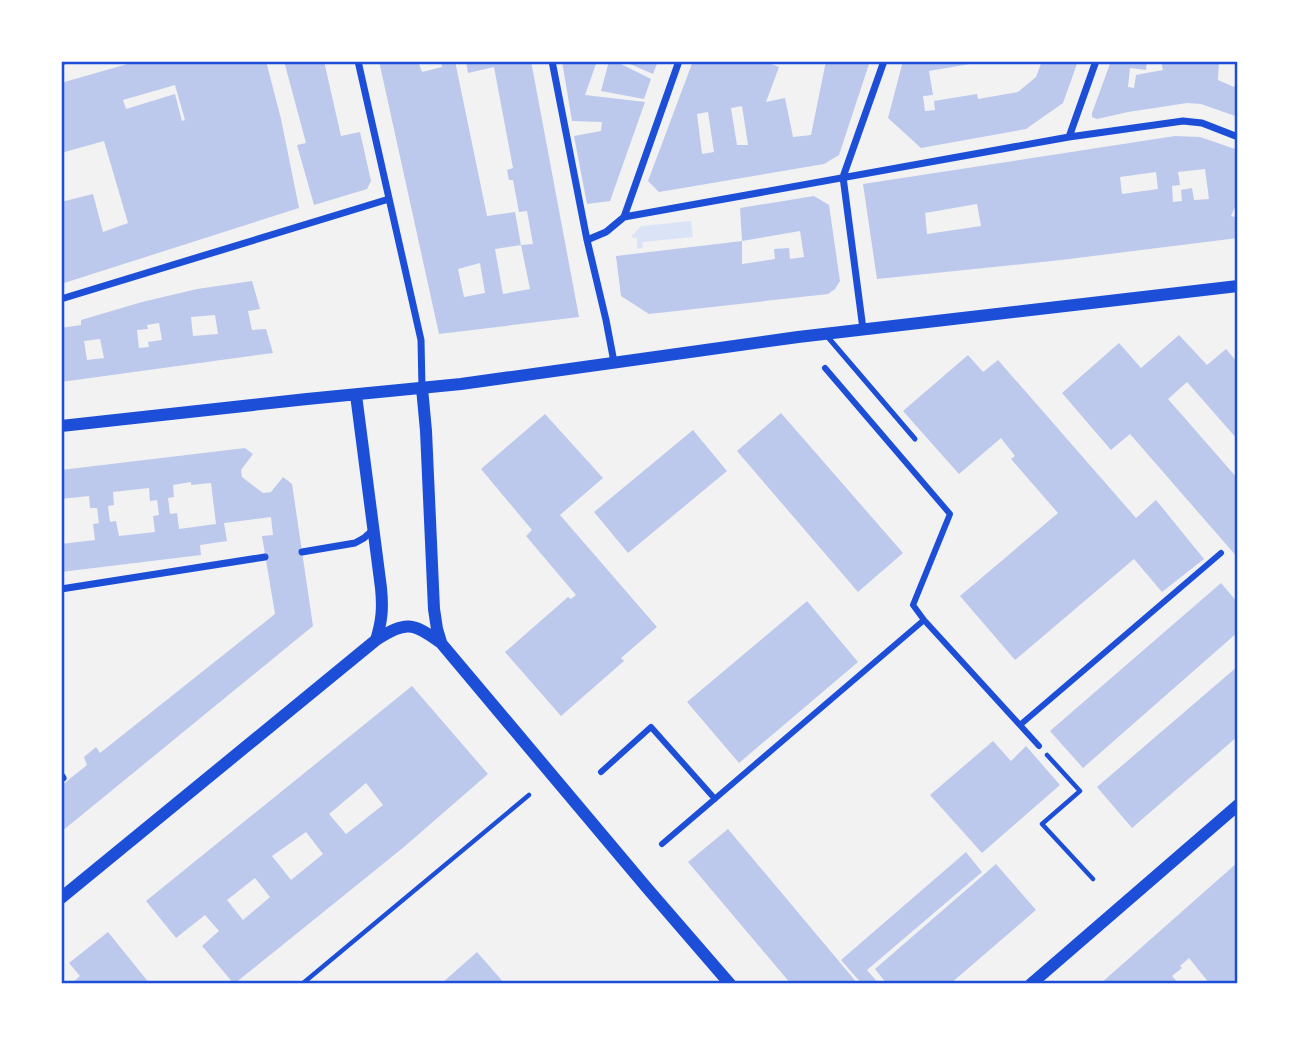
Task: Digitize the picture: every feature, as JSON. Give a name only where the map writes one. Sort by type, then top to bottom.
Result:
[{"type":"street","points":[[358,61],[421,340],[434,609],[441,643]]},
{"type":"street","points":[[552,61],[614,362]]},
{"type":"street","points":[[624,217],[679,61]]},
{"type":"street","points":[[863,329],[843,177],[884,61]]},
{"type":"street","points":[[1069,137],[1096,61]]},
{"type":"street","points":[[587,240],[606,232],[624,217],[1069,137],[1183,121],[1202,123],[1238,137]]},
{"type":"street","points":[[61,299],[389,199]]},
{"type":"street","points":[[61,426],[422,388],[863,329],[1238,286]]},
{"type":"street","points":[[825,368],[950,514],[913,606],[1039,746]]},
{"type":"street","points":[[356,394],[383,609],[382,623],[376,640]]},
{"type":"street","points":[[302,552],[355,543],[373,529]]},
{"type":"street","points":[[1020,724],[1221,553]]},
{"type":"street","points":[[61,589],[265,557]]},
{"type":"street","points":[[662,844],[924,620]]},
{"type":"street","points":[[61,898],[376,640],[394,629],[408,625],[419,628],[441,643],[730,984]]},
{"type":"street","points":[[601,772],[651,727],[715,799]]},
{"type":"street","points":[[1031,984],[1238,805]]},
{"type":"lane","points":[[824,334],[915,439]]},
{"type":"path","points":[[1039,746],[1080,791],[1042,824],[1093,880]]},
{"type":"path","points":[[302,984],[529,795]]},
{"type":"shaded area","points":[[691,221],[693,237],[643,242],[642,248],[637,249],[637,238],[631,237],[641,226]]},
{"type":"building","points":[[138,61],[266,61],[299,208],[61,284],[61,243],[64,242],[61,202],[93,194],[103,232],[128,223],[104,141],[61,153],[61,83]],"holes":[[[175,85],[185,120],[182,121],[175,94],[126,109],[123,100]]]},
{"type":"building","points":[[284,61],[324,61],[341,136],[360,132],[371,181],[367,189],[314,205],[297,145],[306,143]]},
{"type":"building","points":[[379,61],[418,61],[422,72],[442,67],[441,61],[455,61],[487,216],[515,212],[521,245],[533,244],[527,211],[519,212],[513,180],[509,180],[507,170],[513,168],[494,67],[468,73],[466,61],[531,61],[579,317],[439,334]],"holes":[[[521,245],[530,289],[503,294],[495,249]],[[480,263],[485,293],[464,297],[458,269]]]},
{"type":"building","points":[[562,61],[597,61],[585,95],[645,102],[610,201],[587,204],[574,136],[601,131],[602,122],[572,121]]},
{"type":"building","points":[[609,61],[615,61],[651,79],[644,99],[601,91]]},
{"type":"building","points":[[623,61],[658,61],[653,74]]},
{"type":"building","points":[[693,61],[763,61],[779,67],[766,102],[785,98],[793,137],[811,135],[826,61],[870,61],[839,155],[824,164],[659,192],[648,181]],"holes":[[[742,106],[748,145],[737,145],[731,108]],[[708,112],[714,152],[702,154],[697,114]]]},
{"type":"building","points":[[903,61],[976,61],[929,71],[933,95],[923,96],[925,111],[935,110],[934,101],[977,94],[978,99],[1018,92],[1036,77],[1042,61],[1078,61],[1063,103],[1026,129],[921,148],[888,118]]},
{"type":"building","points":[[1111,61],[1147,61],[1146,70],[1130,68],[1128,87],[1134,88],[1136,75],[1163,70],[1161,61],[1219,61],[1218,80],[1234,87],[1238,79],[1238,117],[1201,104],[1187,103],[1097,119],[1092,117]]},
{"type":"building","points":[[1175,136],[1200,137],[1238,150],[1238,200],[1231,216],[1238,218],[1238,238],[877,279],[863,184]],"holes":[[[1205,169],[1209,199],[1194,200],[1192,188],[1181,190],[1182,201],[1173,202],[1172,186],[1180,185],[1178,172]],[[1156,172],[1158,189],[1122,194],[1120,177]],[[977,204],[981,226],[927,234],[925,213]]]},
{"type":"building","points":[[814,196],[829,205],[840,281],[828,294],[649,314],[621,296],[616,256],[742,241],[740,208]],"holes":[[[800,231],[804,257],[790,259],[789,248],[774,249],[775,259],[742,264],[742,241]]]},
{"type":"building","points":[[252,281],[260,309],[248,311],[252,330],[266,329],[273,353],[61,382],[61,328],[81,325],[81,320],[142,302],[197,289]],"holes":[[[215,315],[218,334],[193,336],[191,317]],[[159,323],[162,340],[148,342],[149,347],[139,348],[137,330],[148,329],[147,325]],[[100,339],[104,358],[87,360],[84,341]]]},
{"type":"building","points":[[1179,335],[1207,365],[1226,349],[1238,363],[1238,440],[1187,382],[1168,399],[1238,479],[1238,558],[1130,434],[1111,450],[1062,393],[1119,343],[1141,368]]},
{"type":"building","points":[[968,355],[983,372],[998,360],[1136,518],[1156,500],[1204,559],[1162,592],[1134,559],[1015,660],[960,596],[1058,513],[1011,459],[1015,456],[1001,438],[959,474],[903,411]]},
{"type":"building","points":[[781,413],[903,553],[858,592],[737,451]]},
{"type":"building","points":[[545,414],[603,478],[560,515],[657,627],[621,658],[624,661],[561,716],[505,652],[568,597],[571,599],[576,595],[526,536],[532,530],[481,469]]},
{"type":"building","points":[[693,430],[727,471],[628,553],[594,512]]},
{"type":"building","points":[[245,448],[253,454],[241,470],[242,477],[263,493],[271,492],[283,477],[292,484],[313,626],[61,832],[61,786],[87,765],[84,757],[96,747],[100,753],[275,614],[262,536],[273,535],[271,517],[224,523],[227,541],[200,545],[201,555],[61,572],[61,544],[95,540],[93,524],[99,523],[97,508],[90,508],[89,496],[61,499],[61,470]],"holes":[[[191,482],[191,485],[211,483],[216,524],[179,529],[177,513],[170,514],[168,498],[174,497],[173,485]],[[149,488],[150,501],[157,500],[159,515],[153,516],[155,532],[119,536],[116,521],[110,522],[108,506],[114,505],[113,492]]]},
{"type":"building","points":[[1221,583],[1238,603],[1238,632],[1083,768],[1050,731]]},
{"type":"building","points":[[807,601],[858,662],[739,763],[687,702]]},
{"type":"building","points":[[1238,666],[1238,736],[1132,828],[1097,787]]},
{"type":"building","points":[[412,686],[488,774],[404,847],[234,984],[202,946],[219,931],[205,915],[176,938],[146,901]],"holes":[[[366,783],[383,805],[346,834],[329,814]],[[306,832],[323,854],[291,880],[272,856]],[[255,878],[270,897],[243,920],[227,900]]]},
{"type":"building","points":[[993,741],[1011,761],[1026,746],[1060,785],[982,853],[930,795]]},
{"type":"building","points":[[728,829],[858,984],[791,984],[688,862]]},
{"type":"building","points":[[966,852],[982,872],[867,970],[879,984],[862,984],[841,960]]},
{"type":"building","points":[[1238,862],[1238,984],[1210,984],[1189,958],[1172,976],[1179,984],[1100,984]]},
{"type":"building","points":[[996,864],[1036,910],[950,984],[887,984],[875,969]]},
{"type":"building","points":[[108,932],[150,984],[71,984],[80,976],[69,963]]},
{"type":"building","points":[[477,952],[505,984],[441,984]]}]
